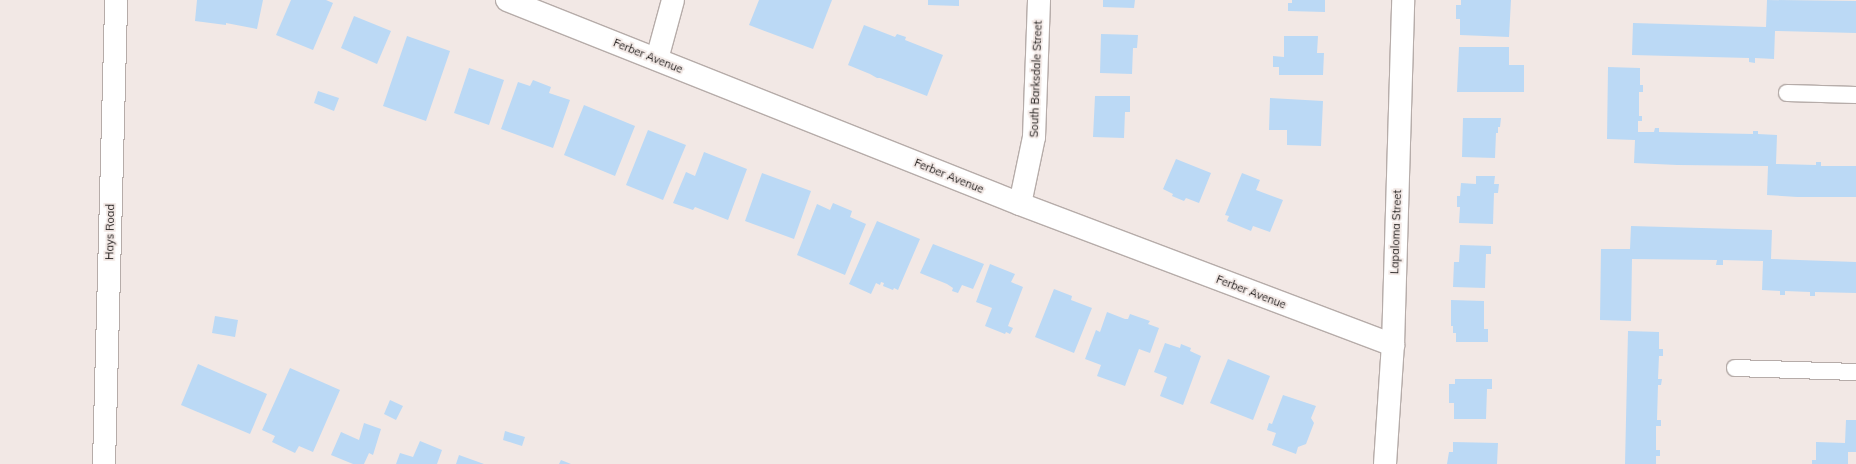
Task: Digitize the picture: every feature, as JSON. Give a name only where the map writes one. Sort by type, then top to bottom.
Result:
[{"type":"street","name":"Hays Road","points":[[108,463],[116,0]]},
{"type":"street","name":"Ferber Avenue","points":[[507,0],[1020,204],[1393,345]]},
{"type":"street","points":[[657,59],[673,0]]},
{"type":"street","name":"South Barksdale Street","points":[[1020,204],[1034,137],[1039,0]]},
{"type":"street","name":"Lapaloma Street","points":[[1385,464],[1393,345],[1403,0]]},
{"type":"lane","points":[[1788,93],[1856,95]]},
{"type":"lane","points":[[1735,368],[1856,372]]},
{"type":"building","points":[[197,0],[263,0],[257,29],[226,23],[226,25],[195,21]]},
{"type":"building","points":[[291,0],[326,0],[333,3],[313,50],[276,35]]},
{"type":"building","points":[[759,0],[832,0],[813,49],[749,25]]},
{"type":"building","points":[[928,0],[959,0],[959,6],[928,5]]},
{"type":"building","points":[[1103,0],[1135,0],[1134,8],[1103,7]]},
{"type":"building","points":[[1292,0],[1325,0],[1325,12],[1288,11],[1288,3],[1292,3]]},
{"type":"building","points":[[1461,0],[1511,0],[1509,37],[1460,35],[1460,19],[1456,19],[1456,5],[1461,5]]},
{"type":"building","points":[[1767,0],[1856,1],[1856,33],[1775,31],[1774,59],[1755,58],[1755,63],[1749,62],[1749,58],[1632,55],[1633,23],[1766,27]]},
{"type":"building","points":[[354,16],[391,31],[377,64],[341,48]]},
{"type":"building","points":[[864,25],[895,37],[897,34],[906,37],[905,40],[943,55],[927,96],[877,78],[848,65]]},
{"type":"building","points":[[1101,34],[1138,35],[1137,48],[1133,48],[1132,74],[1100,73]]},
{"type":"building","points":[[407,36],[450,51],[426,121],[383,106]]},
{"type":"building","points":[[1284,36],[1318,36],[1317,53],[1324,53],[1323,75],[1279,75],[1279,67],[1273,67],[1273,56],[1284,57]]},
{"type":"building","points":[[1459,47],[1509,47],[1509,65],[1524,65],[1524,92],[1457,92]]},
{"type":"building","points":[[1608,67],[1640,68],[1640,85],[1643,85],[1643,92],[1639,92],[1639,116],[1642,116],[1642,121],[1638,121],[1638,132],[1654,132],[1655,128],[1659,128],[1659,132],[1753,134],[1753,131],[1758,131],[1758,134],[1777,135],[1776,164],[1816,165],[1816,162],[1821,162],[1821,166],[1856,166],[1856,197],[1797,197],[1767,195],[1768,166],[1634,163],[1635,140],[1607,139]]},
{"type":"building","points":[[469,68],[504,80],[489,125],[454,113]]},
{"type":"building","points":[[533,80],[551,87],[549,93],[570,100],[553,148],[501,129],[518,82],[530,86]]},
{"type":"building","points":[[318,91],[339,98],[334,111],[314,103]]},
{"type":"building","points":[[1095,96],[1130,96],[1130,112],[1125,112],[1124,138],[1093,137]]},
{"type":"building","points":[[1270,98],[1323,101],[1321,146],[1287,145],[1287,130],[1269,130]]},
{"type":"building","points":[[584,105],[635,126],[615,176],[564,155]]},
{"type":"building","points":[[1463,118],[1501,118],[1498,133],[1496,133],[1495,158],[1462,157]]},
{"type":"building","points":[[648,130],[686,145],[663,200],[626,185]]},
{"type":"building","points":[[704,152],[747,169],[728,220],[695,207],[693,210],[673,203],[686,172],[695,176]]},
{"type":"building","points":[[1176,159],[1211,173],[1199,203],[1186,198],[1184,201],[1172,196],[1173,194],[1163,189]]},
{"type":"building","points":[[762,173],[811,191],[794,239],[745,221]]},
{"type":"building","points":[[1242,173],[1260,180],[1256,190],[1283,200],[1270,232],[1253,226],[1251,231],[1227,221],[1229,216],[1225,215]]},
{"type":"building","points":[[1476,176],[1495,176],[1494,184],[1499,184],[1498,193],[1494,193],[1493,224],[1459,223],[1460,207],[1457,207],[1457,196],[1460,196],[1461,183],[1476,184]]},
{"type":"building","points":[[833,203],[852,211],[850,217],[866,224],[845,275],[797,255],[817,204],[830,210]]},
{"type":"building","points":[[877,221],[920,239],[898,290],[894,288],[893,290],[883,286],[884,283],[881,282],[880,285],[876,283],[871,294],[849,284]]},
{"type":"building","points":[[1631,226],[1772,230],[1771,259],[1856,262],[1856,293],[1815,292],[1815,296],[1810,296],[1810,292],[1785,291],[1785,295],[1780,295],[1780,291],[1762,290],[1763,261],[1723,260],[1723,265],[1716,265],[1717,260],[1632,259],[1631,321],[1600,320],[1601,249],[1630,249]]},
{"type":"building","points":[[933,244],[984,264],[973,289],[962,285],[958,293],[952,291],[953,288],[947,284],[920,273]]},
{"type":"building","points":[[1460,245],[1491,246],[1491,254],[1486,254],[1485,288],[1453,287],[1454,262],[1459,262]]},
{"type":"building","points":[[990,264],[1015,274],[1011,282],[1023,287],[1008,326],[1013,328],[1010,334],[1006,332],[1005,334],[985,326],[992,308],[976,302]]},
{"type":"building","points":[[1054,289],[1072,296],[1071,300],[1092,308],[1074,353],[1035,337]]},
{"type":"building","points":[[1451,300],[1484,301],[1484,329],[1488,329],[1488,342],[1456,342],[1456,333],[1453,333],[1453,326],[1451,326]]},
{"type":"building","points":[[1107,312],[1125,319],[1128,319],[1130,314],[1150,321],[1148,324],[1159,328],[1150,353],[1139,349],[1125,386],[1097,376],[1101,365],[1085,359],[1096,330],[1100,332]]},
{"type":"building","points":[[215,316],[238,320],[235,337],[212,333]]},
{"type":"building","points":[[1628,331],[1659,332],[1659,349],[1663,349],[1663,356],[1659,356],[1658,379],[1662,379],[1661,385],[1658,385],[1657,420],[1661,420],[1661,426],[1656,426],[1656,450],[1660,450],[1660,456],[1656,456],[1656,464],[1625,464]]},
{"type":"building","points":[[1165,343],[1180,348],[1181,344],[1191,348],[1190,351],[1201,356],[1183,405],[1160,396],[1167,377],[1154,372]]},
{"type":"building","points":[[1228,359],[1270,376],[1253,420],[1210,403]]},
{"type":"building","points":[[198,364],[267,394],[250,434],[181,405]]},
{"type":"building","points":[[290,368],[340,390],[313,452],[299,446],[295,453],[272,442],[275,436],[262,430]]},
{"type":"building","points":[[1455,379],[1492,379],[1492,389],[1487,389],[1486,419],[1454,419],[1454,403],[1449,403],[1449,384],[1455,384]]},
{"type":"building","points":[[1283,395],[1316,406],[1311,418],[1314,423],[1306,444],[1298,447],[1296,454],[1272,445],[1276,433],[1267,430],[1269,423],[1272,424]]},
{"type":"building","points":[[390,400],[403,406],[396,420],[384,414]]},
{"type":"building","points":[[1846,420],[1856,420],[1856,452],[1848,452],[1848,464],[1812,464],[1812,460],[1816,460],[1816,442],[1845,443]]},
{"type":"building","points":[[364,423],[381,429],[373,455],[369,453],[364,464],[353,464],[331,455],[341,432],[359,440]]},
{"type":"building","points":[[505,431],[525,437],[522,446],[503,440]]},
{"type":"building","points":[[420,441],[442,450],[437,464],[396,464],[400,453],[413,457]]},
{"type":"building","points":[[1453,442],[1498,443],[1497,464],[1447,464],[1449,452],[1453,452]]},
{"type":"building","points":[[459,455],[484,464],[456,464]]},
{"type":"building","points":[[561,460],[571,464],[559,464]]}]
